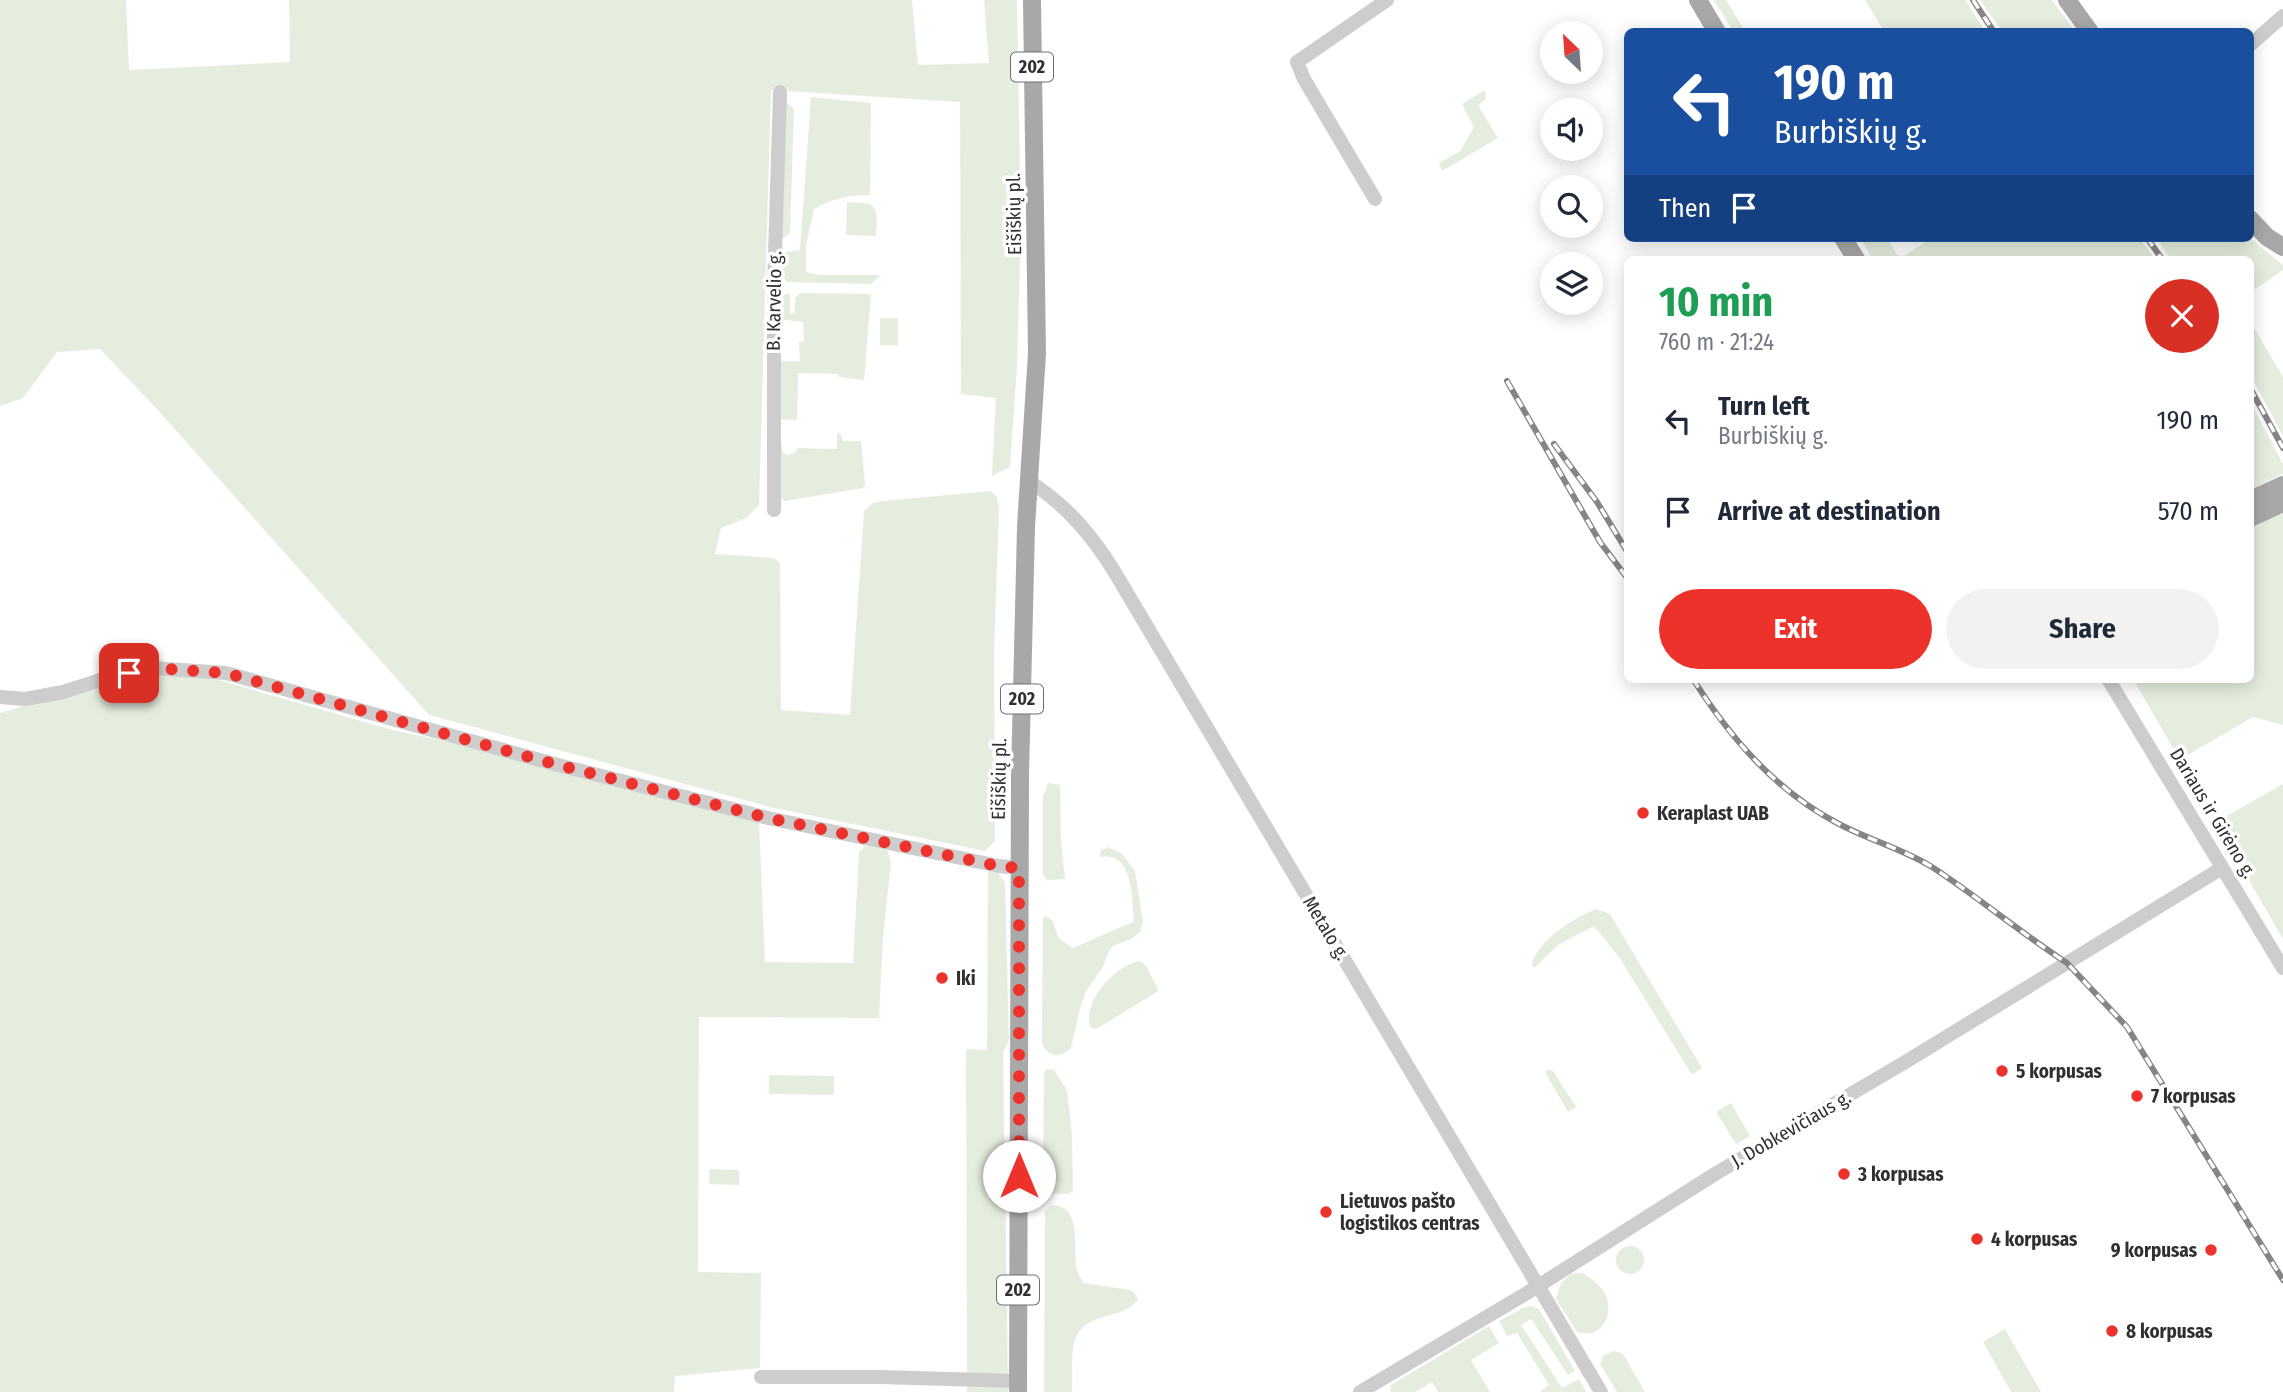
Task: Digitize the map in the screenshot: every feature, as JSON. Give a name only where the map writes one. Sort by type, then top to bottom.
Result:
[{"type":"main road","name":"Eišiškių pl.","points":[[1018,1387],[1019,868],[1026,527],[1037,353],[1032,0]]},
{"type":"main road","points":[[1698,0],[1715,28]]},
{"type":"main road","points":[[2067,0],[2087,28]]},
{"type":"main road","points":[[2254,223],[2267,237],[2283,247]]},
{"type":"main road","points":[[2266,502],[2283,485]]},
{"type":"street","points":[[1375,199],[1304,79],[1297,62],[1387,0]]},
{"type":"street","points":[[2254,41],[2283,16]]},
{"type":"street","name":"B. Karvelio g.","points":[[774,510],[774,288],[780,92]]},
{"type":"street","name":"Metalo g.","points":[[1029,481],[1058,500],[1083,526],[1114,570],[1601,1392]]},
{"type":"street","points":[[0,697],[25,699],[63,692],[113,676],[152,668],[226,673],[558,765],[768,818],[1019,868]]},
{"type":"street","name":"Dariaus ir Girėno g.","points":[[2110,683],[2283,968]]},
{"type":"street","name":"J. Dobkevičiaus g.","points":[[1360,1392],[2222,868]]},
{"type":"street","points":[[761,1377],[892,1377],[1018,1387]]},
{"type":"green space","points":[[0,0],[126,0],[129,70],[290,62],[289,0],[912,0],[918,65],[989,63],[984,0],[1017,0],[1021,229],[1017,366],[1010,467],[992,476],[996,398],[961,394],[960,102],[771,90],[759,505],[746,518],[721,528],[715,554],[774,558],[780,563],[781,710],[850,715],[864,511],[873,503],[883,501],[991,491],[997,497],[995,841],[985,851],[774,808],[429,715],[156,408],[100,349],[57,352],[23,398],[0,406]]},
{"type":"green space","points":[[1714,0],[1726,0],[1743,28],[1731,28]]},
{"type":"green space","points":[[1865,0],[1965,0],[1983,28],[1882,28]]},
{"type":"green space","points":[[1980,0],[2052,0],[2073,28],[2000,28]]},
{"type":"green space","points":[[1485,90],[1486,99],[1478,105],[1498,138],[1442,171],[1439,163],[1460,151],[1474,127],[1462,104]]},
{"type":"green space","points":[[811,97],[871,103],[870,195],[841,198],[814,209],[806,246],[806,272],[820,275],[880,275],[871,284],[787,282],[782,275],[782,255],[800,250]]},
{"type":"green space","points":[[786,102],[794,109],[790,233],[782,239]]},
{"type":"green space","points":[[847,202],[871,205],[874,208],[877,218],[876,236],[846,235]]},
{"type":"green space","points":[[2254,241],[2283,265],[2283,270],[2254,290],[2254,256],[2169,256],[2159,242]]},
{"type":"green space","points":[[1862,242],[1889,242],[1900,256],[1871,256]]},
{"type":"green space","points":[[1926,242],[2142,242],[2153,256],[1904,256]]},
{"type":"green space","points":[[790,293],[790,314],[795,313],[795,298],[800,293],[871,294],[864,380],[839,377],[838,374],[798,373],[797,420],[777,419],[778,361],[800,361],[799,342],[804,341],[803,322],[779,319],[781,299]]},
{"type":"green space","points":[[880,318],[898,318],[898,345],[880,345]]},
{"type":"green space","points":[[2254,328],[2283,377],[2283,436],[2254,382]]},
{"type":"green space","points":[[2254,409],[2283,464],[2283,474],[2259,485],[2260,488],[2254,491]]},
{"type":"green space","points":[[837,433],[840,433],[843,441],[861,441],[865,485],[863,488],[785,501],[779,497],[779,445],[782,446],[782,452],[788,455],[796,452],[797,448],[837,449]]},
{"type":"green space","points":[[2283,514],[2283,725],[2253,717],[2186,756],[2221,819],[2283,784],[2283,939],[2135,683],[2254,683],[2254,524]]},
{"type":"green space","points":[[146,674],[215,679],[389,729],[471,747],[759,821],[765,962],[853,963],[859,852],[866,846],[887,850],[891,862],[883,937],[879,1018],[699,1017],[698,1272],[761,1273],[760,1368],[675,1376],[674,1392],[0,1392],[0,713],[106,682]]},
{"type":"green space","points":[[1048,783],[1060,785],[1065,879],[1047,880],[1043,874],[1043,796]]},
{"type":"green space","points":[[1108,847],[1122,854],[1135,871],[1143,922],[1140,932],[1113,946],[1103,967],[1086,991],[1071,1048],[1063,1054],[1051,1054],[1042,1043],[1043,918],[1046,916],[1053,921],[1058,937],[1072,948],[1134,922],[1131,890],[1125,869],[1119,861],[1111,857],[1100,857],[1101,850]]},
{"type":"green space","points":[[988,870],[997,872],[1005,882],[1009,1041],[1003,1052],[1008,1392],[967,1392],[966,1049],[987,1050]]},
{"type":"green space","points":[[1597,909],[1610,914],[1702,1068],[1692,1075],[1619,957],[1594,926],[1558,945],[1534,968],[1532,964],[1535,955],[1549,938],[1569,923]]},
{"type":"green space","points":[[1140,961],[1146,966],[1157,992],[1096,1029],[1091,1028],[1091,1007],[1102,986],[1121,969]]},
{"type":"green space","points":[[1048,1069],[1054,1070],[1067,1090],[1072,1134],[1073,1191],[1068,1194],[1047,1193],[1043,1183],[1044,1072]]},
{"type":"green space","points":[[1549,1069],[1553,1071],[1576,1107],[1568,1112],[1545,1072]]},
{"type":"green space","points":[[769,1075],[834,1076],[834,1095],[769,1094]]},
{"type":"green space","points":[[1731,1103],[1750,1136],[1736,1144],[1716,1112]]},
{"type":"green space","points":[[710,1169],[739,1170],[739,1185],[709,1184]]},
{"type":"green space","points":[[1051,1205],[1062,1207],[1069,1212],[1073,1221],[1076,1264],[1084,1283],[1130,1290],[1138,1300],[1126,1310],[1095,1320],[1078,1334],[1074,1343],[1072,1392],[1044,1392],[1045,1211]]},
{"type":"green space","points":[[1630,1246],[1640,1250],[1644,1260],[1640,1270],[1630,1274],[1620,1270],[1616,1260],[1620,1250]]},
{"type":"green space","points":[[1583,1273],[1602,1289],[1608,1303],[1608,1315],[1603,1325],[1590,1333],[1577,1332],[1556,1299],[1561,1283],[1571,1274]]},
{"type":"green space","points":[[1531,1306],[1539,1309],[1575,1371],[1568,1375],[1531,1319],[1521,1325],[1562,1388],[1579,1379],[1586,1392],[1540,1392],[1549,1385],[1517,1333],[1507,1336],[1499,1321]]},
{"type":"green space","points":[[1489,1326],[1499,1343],[1471,1360],[1490,1392],[1438,1392],[1432,1382],[1415,1392],[1390,1392],[1391,1385]]},
{"type":"green space","points":[[2005,1329],[2041,1392],[2011,1392],[1983,1342]]},
{"type":"green space","points":[[1614,1351],[1623,1354],[1645,1392],[1617,1392],[1600,1364],[1603,1356]]},
{"type":"railway","points":[[1973,0],[1991,28]]},
{"type":"railway","points":[[2150,242],[2160,256]]},
{"type":"railway","points":[[1507,381],[1600,542],[1624,574]]},
{"type":"railway","points":[[2254,395],[2283,448]]},
{"type":"railway","points":[[1554,444],[1597,502],[1624,546]]},
{"type":"railway","points":[[1696,683],[1739,743],[1795,796],[1839,824],[1932,867],[2067,963],[2127,1027],[2283,1280]]},
{"type":"place","name":"Keraplast UAB","points":[[1643,813]]},
{"type":"place","name":"Iki","points":[[942,978]]},
{"type":"place","name":"5 korpusas","points":[[2002,1071]]},
{"type":"place","name":"7 korpusas","points":[[2137,1096]]},
{"type":"place","name":"3 korpusas","points":[[1844,1174]]},
{"type":"place","name":"Lietuvos pašto logistikos centras","points":[[1326,1212]]},
{"type":"place","name":"4 korpusas","points":[[1977,1239]]},
{"type":"place","name":"9 korpusas","points":[[2211,1250]]},
{"type":"place","name":"8 korpusas","points":[[2112,1331]]},
{"type":"route","points":[[129,673],[152,668],[185,668],[226,673],[558,765],[768,818],[1019,868],[1019,1176]]}]
